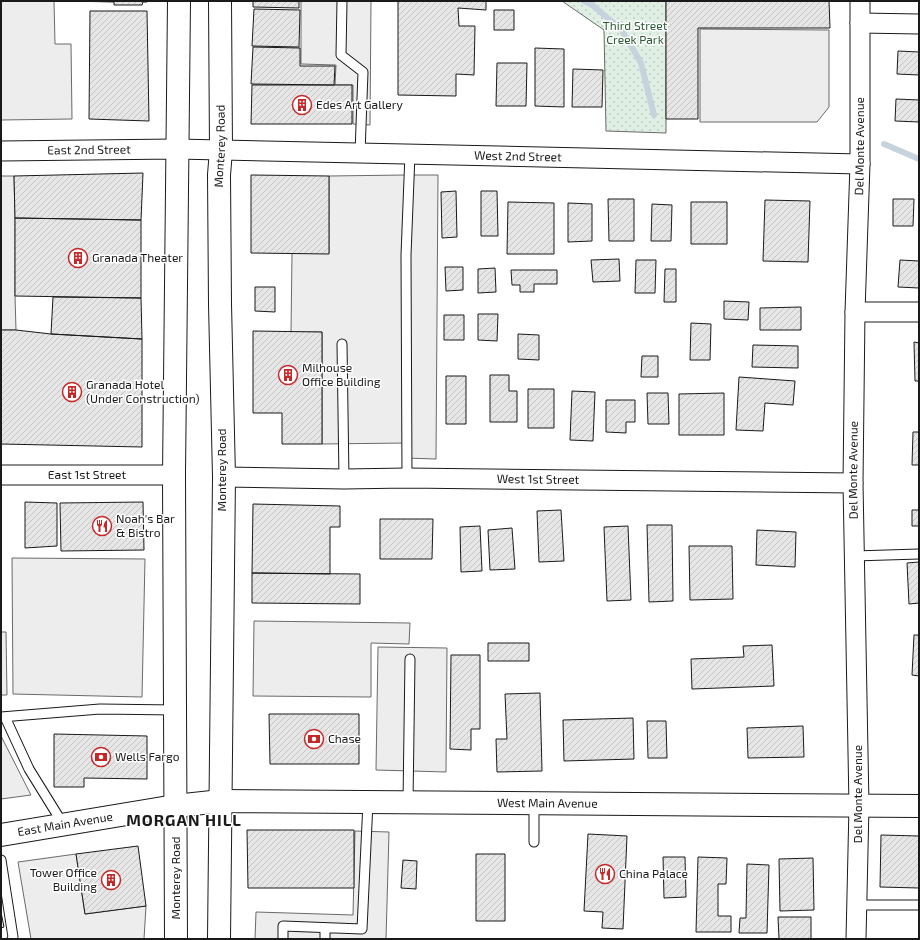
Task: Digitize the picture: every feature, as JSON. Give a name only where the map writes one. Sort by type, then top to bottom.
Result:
[{"type":"main road","name":"Monterey Road","points":[[176,939],[174,475],[178,1]]},
{"type":"main road","name":"Monterey Road","points":[[219,939],[224,477],[220,296],[220,1]]},
{"type":"main road","name":"West Main Avenue","points":[[176,806],[221,801],[919,806]]},
{"type":"main road","name":"East Main Avenue","points":[[1,835],[176,806]]},
{"type":"street","name":"Del Monte Avenue","points":[[856,939],[859,806],[853,483],[855,312],[860,164],[860,1]]},
{"type":"street","points":[[860,23],[919,24]]},
{"type":"street","name":"West 2nd Street","points":[[176,149],[860,164]]},
{"type":"street","name":"East 2nd Street","points":[[1,151],[176,149]]},
{"type":"street","points":[[855,312],[919,312]]},
{"type":"street","name":"East 1st Street","points":[[1,475],[174,475]]},
{"type":"street","name":"West 1st Street","points":[[224,477],[853,483]]},
{"type":"lane","points":[[342,1],[341,55],[363,72],[360,153]]},
{"type":"lane","points":[[407,478],[406,255],[410,154]]},
{"type":"lane","points":[[342,344],[344,478]]},
{"type":"lane","points":[[854,556],[919,554]]},
{"type":"lane","points":[[408,802],[410,659]]},
{"type":"lane","points":[[63,824],[29,769],[3,717],[100,709],[175,710]]},
{"type":"lane","points":[[283,939],[283,926],[362,929],[368,802]]},
{"type":"lane","points":[[534,803],[534,842]]},
{"type":"lane","points":[[1,860],[13,937],[12,939]]},
{"type":"lane","points":[[857,905],[919,905]]},
{"type":"lane","points":[[325,928],[325,939]]},
{"type":"green space","name":"Third Street Creek Park","points":[[562,1],[666,1],[666,133],[606,131],[604,30]]},
{"type":"shaded area","points":[[1,1],[54,1],[55,44],[71,44],[72,119],[1,120]]},
{"type":"shaded area","points":[[301,1],[371,1],[370,125],[353,124],[353,85],[335,85],[336,65],[301,64]]},
{"type":"shaded area","points":[[700,29],[829,30],[829,107],[817,122],[700,122]]},
{"type":"shaded area","points":[[405,175],[405,443],[322,444],[322,332],[291,332],[292,253],[329,253],[329,176]]},
{"type":"shaded area","points":[[409,175],[438,175],[436,459],[405,458]]},
{"type":"shaded area","points":[[1,176],[14,176],[16,330],[1,330]]},
{"type":"shaded area","points":[[12,558],[145,559],[142,697],[13,694]]},
{"type":"shaded area","points":[[254,621],[410,623],[409,644],[371,643],[371,697],[253,696]]},
{"type":"shaded area","points":[[1,632],[6,632],[7,695],[1,695]]},
{"type":"shaded area","points":[[378,647],[447,648],[446,772],[376,770]]},
{"type":"shaded area","points":[[1,736],[31,795],[1,799]]},
{"type":"shaded area","points":[[355,831],[389,832],[386,939],[255,939],[256,912],[353,915]]},
{"type":"shaded area","points":[[76,854],[85,914],[146,906],[144,939],[31,939],[18,862]]},
{"type":"building","points":[[70,1],[147,2],[143,2],[142,5],[114,5],[114,2]]},
{"type":"building","points":[[253,1],[299,1],[299,8],[253,7]]},
{"type":"building","points":[[398,1],[486,1],[486,10],[458,8],[459,26],[475,26],[474,75],[456,74],[456,96],[398,95]]},
{"type":"building","points":[[666,1],[829,1],[830,28],[698,28],[698,119],[666,119]]},
{"type":"building","points":[[254,9],[300,10],[299,47],[252,46]]},
{"type":"building","points":[[494,10],[514,10],[514,30],[494,30]]},
{"type":"building","points":[[90,11],[147,11],[149,121],[89,119]]},
{"type":"building","points":[[253,47],[300,48],[300,66],[335,66],[334,85],[251,84]]},
{"type":"building","points":[[535,48],[564,49],[564,107],[535,106]]},
{"type":"building","points":[[898,51],[919,52],[919,75],[897,74]]},
{"type":"building","points":[[497,63],[527,63],[526,106],[496,106]]},
{"type":"building","points":[[573,69],[603,70],[602,107],[572,107]]},
{"type":"building","name":"Edes Art Gallery","points":[[252,85],[352,85],[352,124],[251,124]]},
{"type":"building","points":[[896,99],[919,100],[919,122],[895,121]]},
{"type":"building","points":[[143,173],[141,220],[15,218],[14,176]]},
{"type":"building","points":[[251,175],[329,176],[329,254],[251,253]]},
{"type":"building","points":[[456,191],[457,237],[442,238],[441,192]]},
{"type":"building","points":[[481,191],[497,191],[498,236],[481,236]]},
{"type":"building","points":[[608,199],[634,199],[634,241],[609,241]]},
{"type":"building","points":[[893,199],[914,199],[913,226],[893,226]]},
{"type":"building","points":[[765,200],[810,201],[808,262],[763,261]]},
{"type":"building","points":[[508,202],[554,203],[554,254],[507,254]]},
{"type":"building","points":[[691,202],[727,202],[727,244],[691,244]]},
{"type":"building","points":[[568,203],[592,204],[592,241],[568,242]]},
{"type":"building","points":[[652,204],[672,205],[671,241],[651,241]]},
{"type":"building","name":"Granada Theater","points":[[15,218],[141,220],[141,298],[15,296]]},
{"type":"building","points":[[619,259],[620,281],[593,282],[591,260]]},
{"type":"building","points":[[636,260],[656,260],[655,293],[635,293]]},
{"type":"building","points":[[900,260],[919,261],[919,288],[898,287]]},
{"type":"building","points":[[445,267],[463,267],[463,290],[446,291]]},
{"type":"building","points":[[495,268],[496,292],[478,293],[478,269]]},
{"type":"building","points":[[665,269],[676,269],[676,302],[664,302]]},
{"type":"building","points":[[511,270],[557,270],[557,284],[534,284],[534,292],[520,292],[520,285],[512,285]]},
{"type":"building","points":[[255,287],[275,287],[275,312],[255,311]]},
{"type":"building","points":[[53,297],[141,298],[142,339],[51,334]]},
{"type":"building","points":[[724,301],[749,302],[748,320],[724,319]]},
{"type":"building","points":[[801,307],[801,330],[760,330],[760,308]]},
{"type":"building","points":[[478,314],[498,314],[497,341],[478,340]]},
{"type":"building","points":[[444,315],[464,315],[464,340],[444,340]]},
{"type":"building","points":[[691,323],[711,324],[710,360],[690,360]]},
{"type":"building","name":"Granada Hotel (Under Construction)","points":[[1,330],[142,339],[142,447],[1,444]]},
{"type":"building","name":"Milhouse Office Building","points":[[253,331],[322,332],[322,444],[282,444],[282,413],[253,413]]},
{"type":"building","points":[[518,334],[539,335],[539,360],[518,359]]},
{"type":"building","points":[[914,342],[919,343],[919,381],[915,381]]},
{"type":"building","points":[[753,345],[798,346],[798,368],[752,367]]},
{"type":"building","points":[[642,356],[658,356],[658,377],[641,377]]},
{"type":"building","points":[[490,375],[509,375],[509,391],[517,391],[517,422],[490,422]]},
{"type":"building","points":[[446,376],[466,376],[466,424],[446,424]]},
{"type":"building","points":[[739,377],[795,381],[793,405],[765,403],[763,431],[736,430]]},
{"type":"building","points":[[528,389],[554,389],[554,428],[528,428]]},
{"type":"building","points":[[572,391],[595,392],[593,441],[570,440]]},
{"type":"building","points":[[647,393],[668,393],[669,424],[648,424]]},
{"type":"building","points":[[724,393],[724,435],[679,435],[679,394]]},
{"type":"building","points":[[606,400],[635,400],[635,422],[626,422],[626,433],[606,432]]},
{"type":"building","points":[[913,432],[919,432],[919,465],[912,465]]},
{"type":"building","points":[[25,502],[57,503],[57,546],[25,548]]},
{"type":"building","name":"Noah's Bar & Bistro","points":[[143,502],[144,550],[61,551],[60,503]]},
{"type":"building","points":[[253,504],[340,506],[340,527],[330,527],[330,574],[252,573]]},
{"type":"building","points":[[561,510],[564,561],[539,562],[537,511]]},
{"type":"building","points":[[912,510],[919,510],[919,526],[912,526]]},
{"type":"building","points":[[380,519],[433,519],[432,559],[380,559]]},
{"type":"building","points":[[647,525],[672,525],[673,601],[649,602]]},
{"type":"building","points":[[480,526],[482,571],[461,572],[460,527]]},
{"type":"building","points":[[628,526],[631,600],[607,601],[604,527]]},
{"type":"building","points":[[512,528],[515,569],[490,570],[488,530]]},
{"type":"building","points":[[757,530],[796,532],[795,567],[756,565]]},
{"type":"building","points":[[689,546],[732,546],[733,599],[690,600]]},
{"type":"building","points":[[919,562],[919,603],[909,604],[907,563]]},
{"type":"building","points":[[252,573],[360,574],[360,604],[252,603]]},
{"type":"building","points":[[914,635],[919,635],[919,676],[912,675]]},
{"type":"building","points":[[488,643],[529,643],[529,661],[488,661]]},
{"type":"building","points":[[772,645],[774,686],[692,689],[691,659],[744,657],[743,646]]},
{"type":"building","points":[[451,655],[480,655],[480,729],[471,729],[471,750],[450,749]]},
{"type":"building","points":[[540,693],[542,771],[497,772],[496,739],[507,739],[505,694]]},
{"type":"building","name":"Chase","points":[[269,714],[359,714],[359,764],[270,764]]},
{"type":"building","points":[[633,718],[634,759],[564,761],[563,720]]},
{"type":"building","points":[[647,721],[666,721],[667,758],[648,758]]},
{"type":"building","points":[[803,726],[804,757],[748,758],[747,728]]},
{"type":"building","name":"Wells Fargo","points":[[54,734],[147,736],[147,779],[84,778],[84,787],[54,787]]},
{"type":"building","points":[[247,830],[354,830],[354,888],[248,888]]},
{"type":"building","name":"China Palace","points":[[588,834],[627,836],[623,929],[602,928],[603,912],[584,911]]},
{"type":"building","points":[[881,835],[919,836],[919,888],[880,887]]},
{"type":"building","name":"Tower Office Building","points":[[138,846],[146,906],[85,914],[76,854]]},
{"type":"building","points":[[476,854],[505,854],[505,921],[476,921]]},
{"type":"building","points":[[663,857],[685,857],[686,897],[664,898]]},
{"type":"building","points":[[698,857],[727,858],[726,884],[718,884],[718,916],[731,916],[731,932],[696,932]]},
{"type":"building","points":[[813,858],[814,910],[780,911],[779,859]]},
{"type":"building","points":[[403,860],[417,861],[416,889],[401,888]]},
{"type":"building","points":[[747,864],[769,865],[767,933],[739,933],[740,918],[746,918]]},
{"type":"building","points":[[1,912],[4,927],[1,928]]},
{"type":"building","points":[[778,917],[811,917],[811,939],[779,939]]},
{"type":"waterway","points":[[584,1],[592,5],[621,29],[641,63],[654,115]]},
{"type":"waterway","points":[[884,144],[919,159]]},
{"type":"place","name":"Edes Art Gallery","points":[[302,105]]},
{"type":"place","name":"Granada Theater","points":[[78,258]]},
{"type":"place","name":"Milhouse Office Building","points":[[288,375]]},
{"type":"place","name":"Granada Hotel (Under Construction)","points":[[72,392]]},
{"type":"place","name":"Noah's Bar & Bistro","points":[[102,526]]},
{"type":"place","name":"Chase","points":[[314,739]]},
{"type":"place","name":"Wells Fargo","points":[[101,757]]},
{"type":"place","name":"China Palace","points":[[605,874]]},
{"type":"place","name":"Tower Office Building","points":[[111,880]]},
{"type":"district","name":"MORGAN HILL","points":[[184,820]]}]
